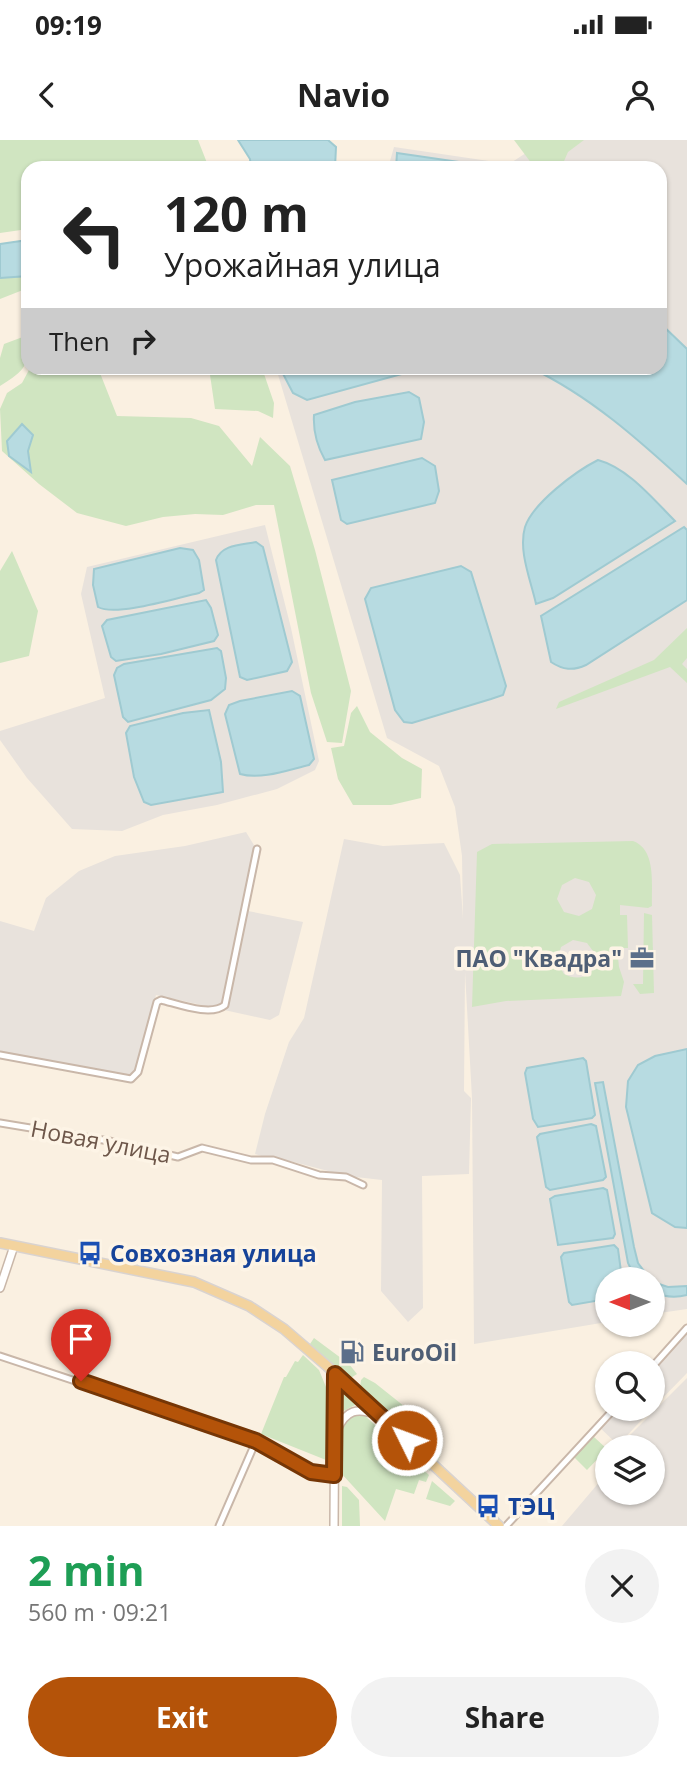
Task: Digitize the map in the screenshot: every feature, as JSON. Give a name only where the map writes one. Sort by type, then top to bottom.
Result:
[{"type":"main road","points":[[0,1243],[194,1282],[249,1306],[284,1329],[499,1526]]},
{"type":"street","points":[[0,1055],[131,1079],[138,1072],[157,1002],[161,1000],[212,1010],[223,1008],[257,849]]},
{"type":"street","name":"Новая улица","points":[[0,1123],[109,1141],[178,1157],[202,1148],[251,1160],[273,1160],[319,1175],[346,1177],[363,1185]]},
{"type":"street","points":[[0,1287],[14,1246]]},
{"type":"street","points":[[665,1353],[687,1328]]},
{"type":"street","points":[[0,1356],[256,1441],[311,1472],[334,1475]]},
{"type":"street","points":[[334,1526],[335,1374]]},
{"type":"street","points":[[335,1434],[342,1420],[352,1411],[359,1409],[381,1417]]},
{"type":"street","points":[[506,1526],[603,1421]]},
{"type":"street","points":[[219,1526],[256,1441]]},
{"type":"shaded area","points":[[546,140],[687,140],[687,1309],[665,1312],[665,1267],[595,1267],[595,1324],[474,1344],[472,1098],[465,972],[464,1091],[471,1098],[469,1174],[422,1176],[423,1308],[408,1322],[381,1291],[382,1180],[347,1176],[290,1161],[292,1165],[255,1154],[289,1042],[304,1018],[344,839],[383,846],[444,843],[460,875],[463,919],[462,856],[455,807],[439,766],[387,738],[278,375],[667,375],[667,161],[514,161]]},
{"type":"shaded area","points":[[394,147],[489,161],[390,161]]},
{"type":"shaded area","points":[[265,525],[291,628],[319,761],[315,770],[277,789],[217,805],[163,815],[122,831],[72,829],[27,778],[0,740],[0,731],[105,698],[81,594],[87,567]]},
{"type":"shaded area","points":[[246,832],[260,855],[248,911],[303,922],[279,1015],[270,1020],[156,995],[135,1071],[129,1078],[0,1056],[0,921],[34,931],[46,898],[79,871],[115,856],[185,846]]},
{"type":"shaded area","points":[[687,1324],[687,1373],[665,1396],[665,1351],[661,1351]]},
{"type":"shaded area","points":[[687,1378],[687,1526],[562,1526],[595,1487],[595,1505],[665,1505],[665,1435],[630,1435],[644,1421],[665,1421],[665,1400]]},
{"type":"shaded area","points":[[641,1421],[627,1435],[608,1435],[595,1423]]},
{"type":"green space","points":[[0,140],[198,140],[206,161],[21,161],[21,230],[0,233]]},
{"type":"green space","points":[[514,140],[584,140],[568,152],[564,161],[530,161]]},
{"type":"green space","points":[[21,276],[21,291],[0,299],[0,278]]},
{"type":"green space","points":[[21,338],[21,371],[0,386],[0,358],[4,344]]},
{"type":"green space","points":[[26,375],[101,375],[117,416],[191,418],[219,426],[252,466],[260,437],[290,466],[315,550],[351,691],[342,743],[327,742],[311,693],[274,505],[256,505],[223,515],[163,517],[126,526],[77,513],[2,451],[0,409],[7,393],[22,383]]},
{"type":"green space","points":[[210,375],[264,375],[274,403],[273,418],[258,411],[215,409]]},
{"type":"green space","points":[[12,551],[38,611],[29,656],[0,663],[0,571]]},
{"type":"green space","points":[[687,628],[687,658],[682,664],[687,669],[687,683],[670,667],[556,709],[559,702],[654,660]]},
{"type":"green space","points":[[357,706],[370,732],[402,758],[422,769],[421,798],[391,805],[353,805],[338,779],[331,748],[344,746],[351,713]]},
{"type":"green space","points":[[633,841],[641,846],[646,852],[651,869],[652,906],[648,908],[620,905],[620,915],[627,915],[628,948],[617,948],[624,982],[621,996],[506,1001],[472,1007],[477,852],[492,844]],"holes":[[[575,878],[589,882],[596,895],[592,909],[579,916],[564,912],[557,899],[562,885]],[[573,940],[587,943],[596,955],[591,972],[576,978],[564,974],[557,962],[561,947]]]},
{"type":"green space","points":[[644,913],[652,915],[654,993],[640,994],[633,984],[643,984]]},
{"type":"green space","points":[[314,1338],[349,1364],[357,1374],[349,1379],[310,1344]]},
{"type":"green space","points":[[303,1355],[319,1370],[326,1387],[326,1460],[261,1434],[284,1377],[295,1361],[298,1362]]},
{"type":"green space","points":[[364,1377],[424,1422],[396,1421],[360,1388]]},
{"type":"green space","points":[[344,1394],[349,1394],[356,1400],[355,1405],[338,1414],[339,1399]]},
{"type":"green space","points":[[367,1413],[375,1417],[425,1463],[430,1471]]},
{"type":"green space","points":[[355,1414],[363,1414],[429,1475],[426,1482],[419,1480],[414,1494],[396,1489],[385,1521],[340,1472],[340,1432],[348,1419]]},
{"type":"green space","points":[[424,1433],[437,1439],[441,1447],[438,1461],[413,1438]]},
{"type":"green space","points":[[595,1438],[595,1462],[587,1470],[574,1457]]},
{"type":"green space","points":[[432,1481],[455,1501],[450,1506],[426,1499]]},
{"type":"green space","points":[[342,1486],[347,1487],[359,1500],[360,1526],[342,1526]]},
{"type":"water","points":[[238,140],[328,140],[336,147],[335,161],[250,159]]},
{"type":"water","points":[[397,153],[452,161],[396,161]]},
{"type":"water","points":[[21,241],[21,276],[0,278],[0,244]]},
{"type":"water","points":[[667,330],[687,349],[687,484],[594,405],[545,375],[667,375]]},
{"type":"water","points":[[284,375],[398,375],[307,400],[293,393]]},
{"type":"water","points":[[409,392],[419,398],[424,422],[421,439],[325,460],[316,438],[314,415],[355,402]]},
{"type":"water","points":[[22,424],[33,435],[28,451],[31,472],[9,456],[7,441]]},
{"type":"water","points":[[422,458],[435,466],[439,491],[435,503],[347,524],[341,520],[332,480]]},
{"type":"water","points":[[598,460],[630,477],[675,521],[553,598],[536,604],[524,556],[525,527],[546,498],[567,480]]},
{"type":"water","points":[[684,527],[687,530],[687,600],[586,665],[568,669],[551,662],[541,616]]},
{"type":"water","points":[[256,542],[263,547],[292,662],[287,671],[247,680],[240,677],[216,560],[228,548]]},
{"type":"water","points":[[180,548],[193,550],[199,560],[204,590],[132,608],[118,610],[98,607],[93,585],[94,569]]},
{"type":"water","points":[[461,566],[471,572],[506,686],[503,695],[412,723],[404,722],[395,710],[365,599],[371,588]]},
{"type":"water","points":[[206,600],[211,608],[218,635],[214,641],[161,654],[116,661],[111,657],[102,626],[107,620]]},
{"type":"water","points":[[217,648],[221,651],[226,678],[225,689],[211,700],[128,722],[123,717],[114,675],[117,668],[124,664]]},
{"type":"water","points":[[292,691],[300,696],[314,759],[309,765],[274,774],[240,774],[225,714],[229,705]]},
{"type":"water","points":[[209,710],[221,762],[223,792],[151,805],[144,802],[134,777],[126,733],[130,726],[183,713]]},
{"type":"water","points":[[687,1049],[687,1228],[675,1227],[652,1213],[626,1107],[628,1081],[638,1065],[655,1056]]},
{"type":"water","points":[[583,1058],[586,1061],[595,1115],[592,1118],[538,1127],[533,1119],[525,1073],[527,1068]]},
{"type":"water","points":[[603,1082],[634,1247],[641,1267],[630,1267],[628,1263],[595,1083]]},
{"type":"water","points":[[591,1124],[596,1126],[606,1177],[603,1180],[550,1190],[546,1187],[537,1137],[540,1134]]},
{"type":"water","points":[[603,1188],[607,1190],[615,1234],[613,1238],[558,1245],[550,1199]]},
{"type":"water","points":[[614,1245],[618,1249],[620,1267],[595,1267],[595,1301],[572,1305],[569,1302],[561,1257],[564,1253]]},
{"type":"water","points":[[665,1286],[687,1286],[687,1295],[665,1296]]},
{"type":"place","name":"ПАО \"Квадра\"","points":[[642,958]]},
{"type":"place","name":"Совхозная улица","points":[[90,1253]]},
{"type":"place","name":"EuroOil","points":[[352,1352]]},
{"type":"place","name":"ТЭЦ","points":[[488,1506]]},
{"type":"route","points":[[81,1381],[256,1441],[311,1472],[334,1475],[335,1374],[407,1440]]}]
